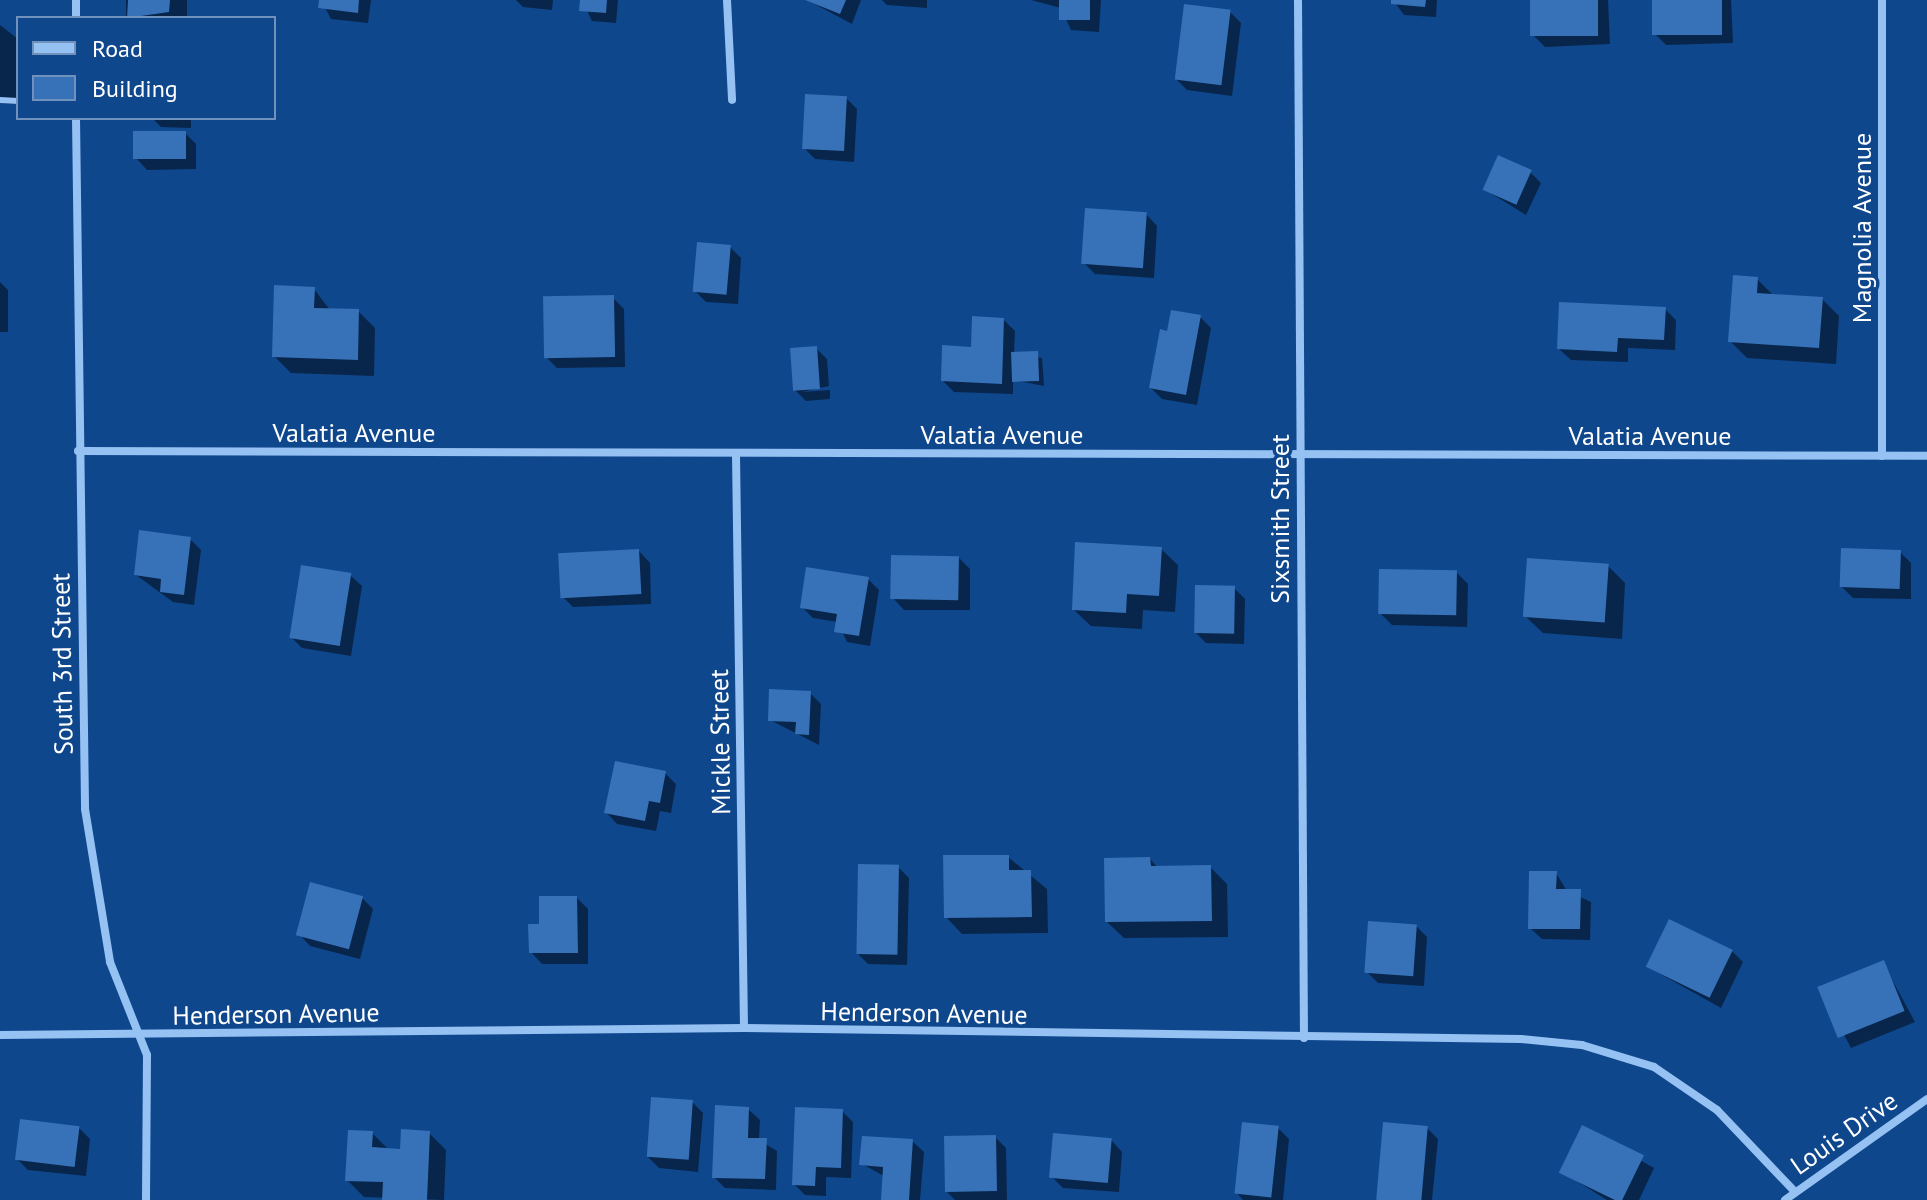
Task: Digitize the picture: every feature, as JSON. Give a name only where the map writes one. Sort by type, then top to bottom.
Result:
[{"type":"street","points":[[727,0],[732,100]]},
{"type":"street","name":"Sixsmith Street","points":[[1298,0],[1304,1038]]},
{"type":"street","name":"Magnolia Avenue","points":[[1882,0],[1882,456]]},
{"type":"street","name":"South 3rd Street","points":[[76,120],[78,451],[89,852],[110,962],[142,1035],[149,1075],[146,1200]]},
{"type":"street","name":"Valatia Avenue","points":[[78,451],[1927,456]]},
{"type":"street","name":"Mickle Street","points":[[736,455],[744,1028]]},
{"type":"street","name":"Henderson Avenue","points":[[0,1035],[744,1028],[1521,1039],[1603,1049],[1654,1067],[1697,1095],[1795,1192]]},
{"type":"street","name":"Louis Drive","points":[[1785,1200],[1927,1099]]},
{"type":"building","points":[[128,0],[170,0],[169,12],[127,16]]},
{"type":"building","points":[[319,0],[359,0],[358,13],[318,8]]},
{"type":"building","points":[[580,0],[607,0],[606,13],[579,11]]},
{"type":"building","points":[[805,0],[846,0],[840,14]]},
{"type":"building","points":[[1059,0],[1090,0],[1090,20],[1059,20]]},
{"type":"building","points":[[1391,0],[1426,0],[1425,7],[1391,4]]},
{"type":"building","points":[[1530,0],[1598,0],[1598,36],[1530,36]]},
{"type":"building","points":[[1652,0],[1722,0],[1722,35],[1652,35]]},
{"type":"building","points":[[1184,4],[1231,10],[1221,85],[1175,79]]},
{"type":"building","points":[[805,94],[847,96],[844,151],[802,149]]},
{"type":"building","points":[[133,131],[186,131],[186,159],[133,159]]},
{"type":"building","points":[[1498,155],[1532,170],[1516,205],[1483,190]]},
{"type":"building","points":[[1085,208],[1147,212],[1143,268],[1081,264]]},
{"type":"building","points":[[697,242],[731,245],[727,295],[693,292]]},
{"type":"building","points":[[1733,275],[1758,277],[1757,293],[1823,297],[1819,348],[1728,342]]},
{"type":"building","points":[[274,285],[315,287],[314,308],[359,309],[358,360],[272,357]]},
{"type":"building","points":[[614,295],[615,357],[544,358],[543,296]]},
{"type":"building","points":[[1559,302],[1666,307],[1664,340],[1618,338],[1617,352],[1557,349]]},
{"type":"building","points":[[1171,310],[1201,315],[1186,395],[1149,388],[1160,329],[1167,331]]},
{"type":"building","points":[[972,316],[1004,318],[1002,384],[941,381],[942,345],[971,347]]},
{"type":"building","points":[[817,346],[820,389],[793,391],[790,348]]},
{"type":"building","points":[[1038,351],[1039,381],[1012,382],[1011,352]]},
{"type":"building","points":[[139,530],[191,537],[184,595],[160,592],[161,579],[134,575]]},
{"type":"building","points":[[1075,542],[1162,547],[1159,596],[1127,594],[1126,613],[1072,610]]},
{"type":"building","points":[[1841,548],[1901,550],[1900,589],[1840,587]]},
{"type":"building","points":[[639,549],[641,594],[560,598],[558,553]]},
{"type":"building","points":[[891,555],[959,556],[958,600],[890,599]]},
{"type":"building","points":[[1527,558],[1609,564],[1605,623],[1523,617]]},
{"type":"building","points":[[301,565],[351,573],[340,646],[289,638]]},
{"type":"building","points":[[806,567],[869,577],[859,636],[834,632],[837,614],[800,608]]},
{"type":"building","points":[[1379,569],[1457,570],[1456,615],[1378,614]]},
{"type":"building","points":[[1195,585],[1235,586],[1234,634],[1194,633]]},
{"type":"building","points":[[769,689],[811,691],[809,735],[795,734],[796,722],[768,721]]},
{"type":"building","points":[[615,761],[666,771],[660,803],[649,801],[645,821],[604,813]]},
{"type":"building","points":[[943,855],[1009,855],[1009,870],[1031,870],[1032,917],[944,918]]},
{"type":"building","points":[[1150,857],[1151,866],[1211,865],[1212,921],[1105,922],[1104,858]]},
{"type":"building","points":[[858,864],[899,865],[897,955],[856,954]]},
{"type":"building","points":[[1529,871],[1557,871],[1556,889],[1581,889],[1580,929],[1528,929]]},
{"type":"building","points":[[310,882],[363,896],[349,949],[296,935]]},
{"type":"building","points":[[539,896],[577,896],[578,953],[529,953],[528,924],[539,924]]},
{"type":"building","points":[[1669,919],[1733,950],[1710,998],[1646,967]]},
{"type":"building","points":[[1368,921],[1417,924],[1413,976],[1364,973]]},
{"type":"building","points":[[1884,960],[1905,1011],[1838,1038],[1817,987]]},
{"type":"building","points":[[651,1097],[693,1100],[689,1160],[647,1157]]},
{"type":"building","points":[[715,1105],[749,1107],[748,1138],[767,1138],[765,1179],[712,1178]]},
{"type":"building","points":[[795,1107],[843,1109],[841,1168],[816,1167],[815,1186],[792,1185]]},
{"type":"building","points":[[20,1119],[80,1126],[75,1167],[15,1160]]},
{"type":"building","points":[[1242,1122],[1279,1126],[1271,1197],[1234,1194]]},
{"type":"building","points":[[1383,1122],[1428,1126],[1421,1200],[1376,1200]]},
{"type":"building","points":[[1582,1125],[1644,1155],[1622,1200],[1615,1200],[1559,1173]]},
{"type":"building","points":[[401,1129],[430,1131],[427,1200],[382,1200],[383,1182],[345,1181],[348,1130],[373,1131],[372,1147],[400,1149]]},
{"type":"building","points":[[1053,1133],[1112,1138],[1108,1183],[1049,1178]]},
{"type":"building","points":[[996,1135],[997,1191],[945,1192],[944,1136]]},
{"type":"building","points":[[862,1136],[913,1139],[909,1200],[881,1200],[883,1167],[859,1165]]}]
